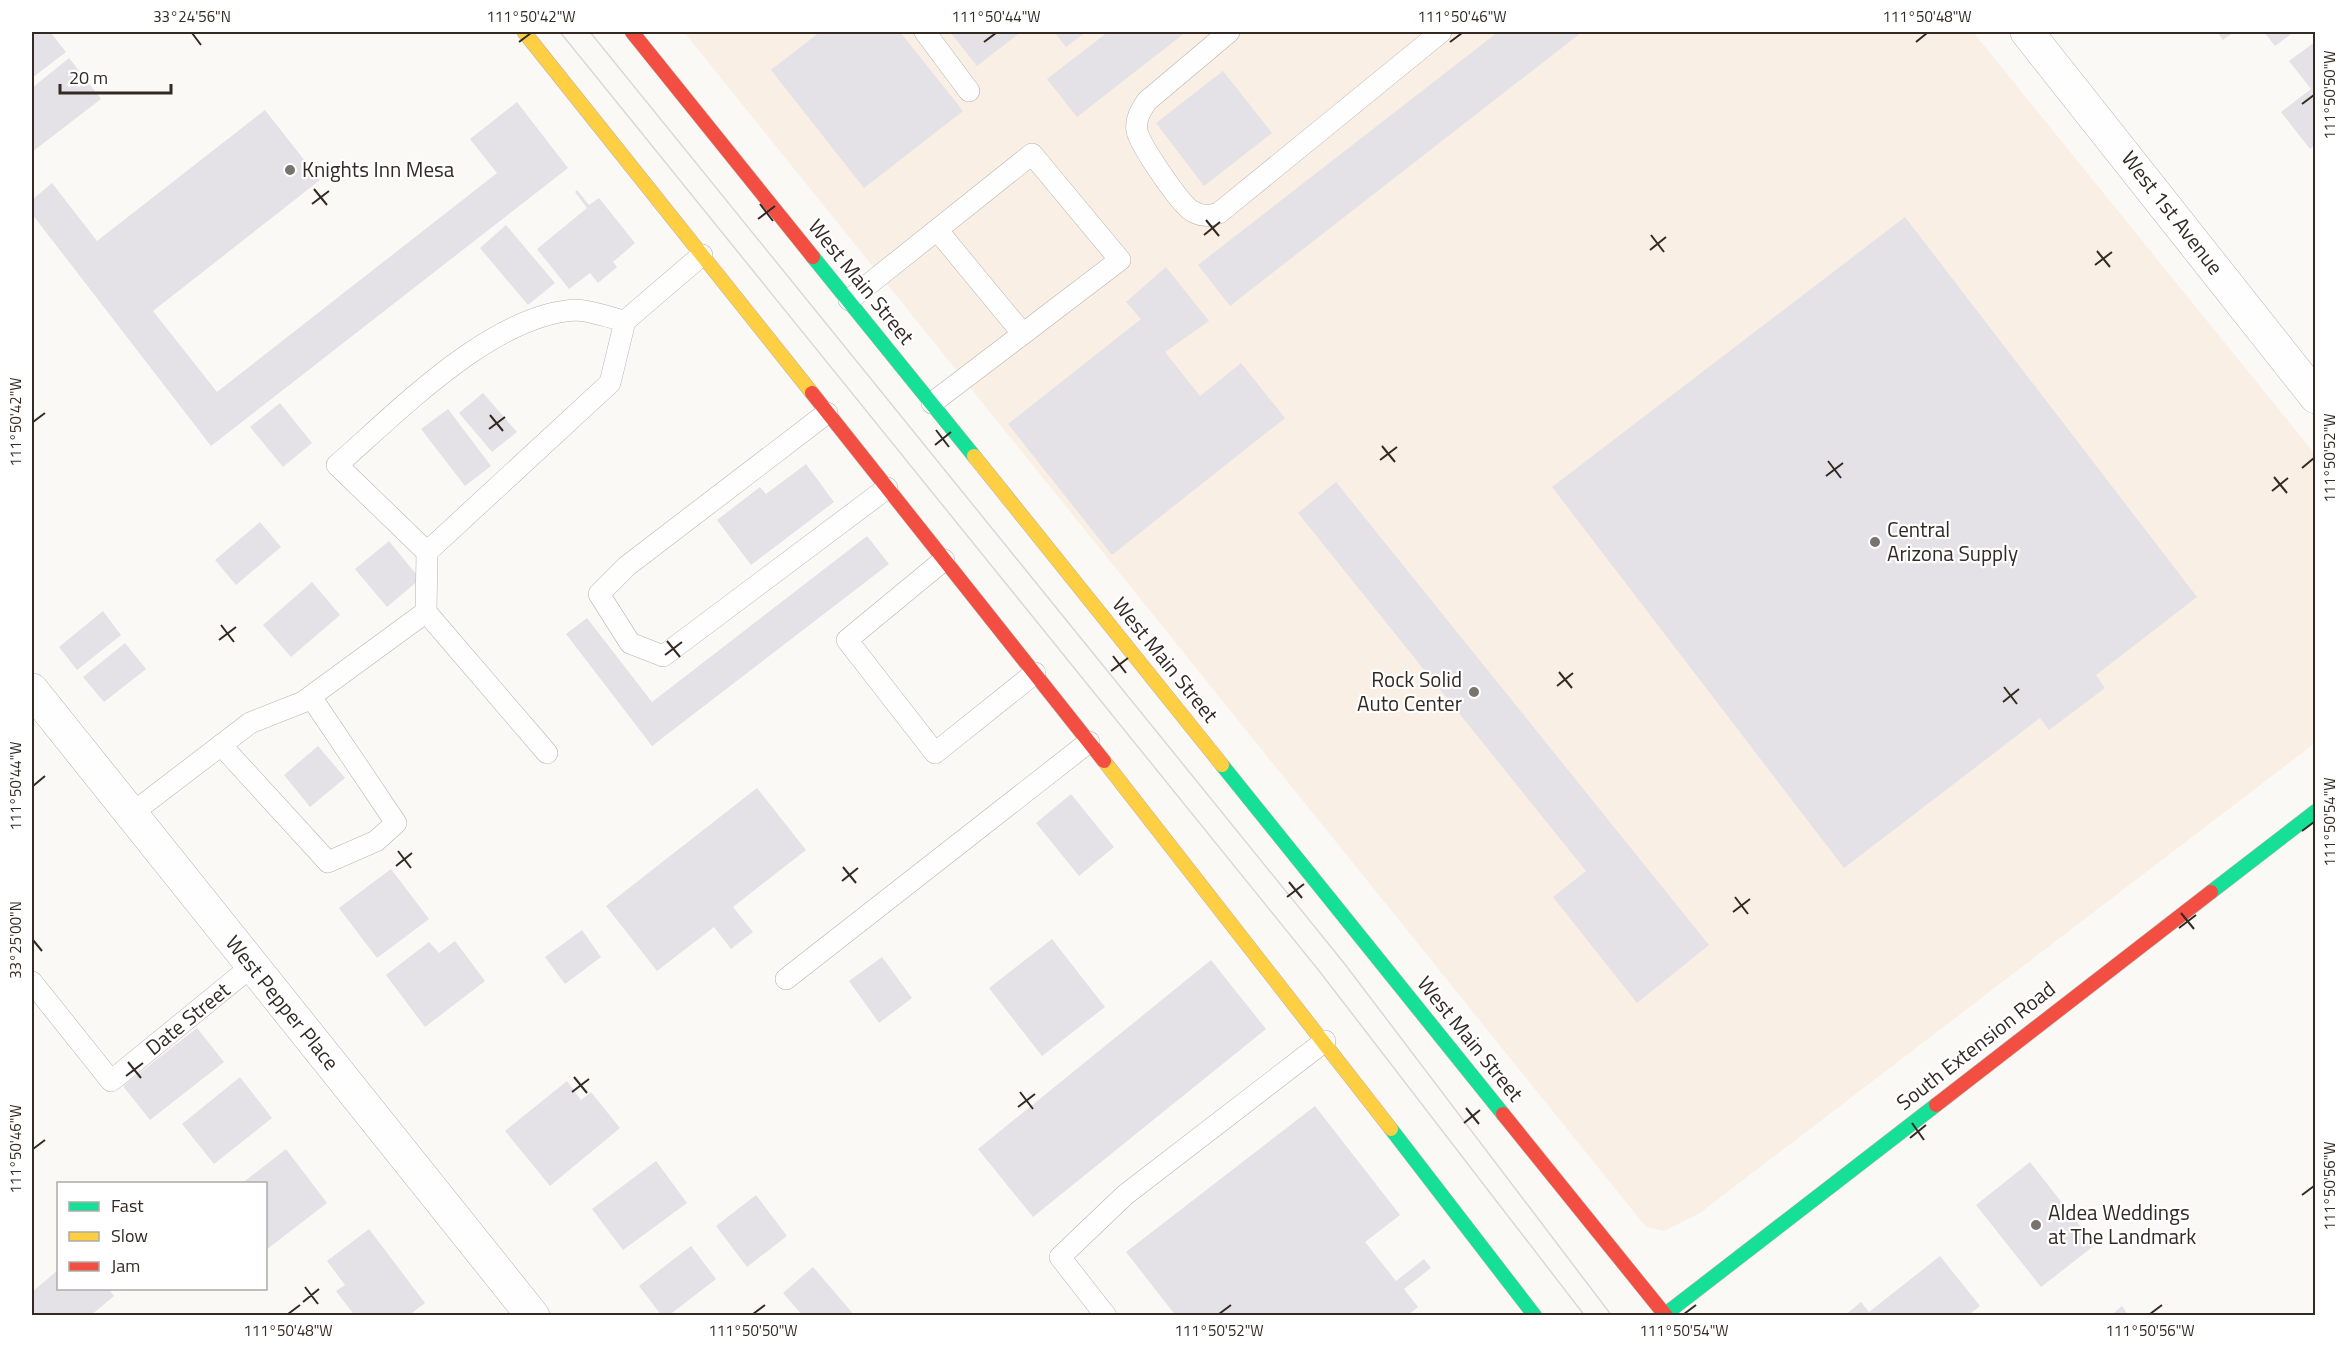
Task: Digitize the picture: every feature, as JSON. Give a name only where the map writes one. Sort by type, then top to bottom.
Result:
[{"type":"main road","points":[[524,32],[1325,1041],[1535,1316]]},
{"type":"main road","name":"West Main Street","points":[[632,32],[1665,1315]]},
{"type":"main road","name":"South Extension Road","points":[[1665,1315],[2316,811]]},
{"type":"street","name":"West 1st Avenue","points":[[2027,32],[2316,397]]},
{"type":"street","name":"West Pepper Place","points":[[32,690],[533,1316]]},
{"type":"lane","points":[[925,32],[969,91]]},
{"type":"lane","points":[[1229,32],[1147,101],[1137,116],[1137,130],[1144,150],[1191,210],[1206,217],[1219,213],[1441,32]]},
{"type":"lane","points":[[849,300],[1032,154],[1120,260],[932,403]]},
{"type":"lane","points":[[938,231],[1023,334]]},
{"type":"lane","points":[[547,753],[426,612],[427,552],[610,383],[625,321],[702,255]]},
{"type":"lane","points":[[427,552],[337,465],[448,368],[523,322],[576,310],[625,321]]},
{"type":"lane","points":[[827,413],[627,566],[599,594],[630,643],[663,656],[887,488]]},
{"type":"lane","points":[[944,560],[847,640],[935,753],[1035,674]]},
{"type":"lane","points":[[131,814],[250,723],[311,697],[426,612]]},
{"type":"lane","points":[[221,745],[328,862],[376,841],[396,823],[311,697]]},
{"type":"lane","points":[[786,979],[1089,742]]},
{"type":"lane","name":"Date Street","points":[[32,982],[111,1081],[252,966]]},
{"type":"lane","points":[[1106,1316],[1060,1257],[1125,1195],[1325,1041]]},
{"type":"shaded area","points":[[684,32],[1973,32],[2315,454],[2315,743],[1700,1213],[1664,1231],[1646,1227]]},
{"type":"building","points":[[32,32],[50,32],[66,52],[32,78]]},
{"type":"building","points":[[820,32],[900,32],[963,111],[864,188],[771,70]]},
{"type":"building","points":[[950,32],[1021,32],[977,66]]},
{"type":"building","points":[[1054,32],[1086,32],[1066,47]]},
{"type":"building","points":[[1108,32],[1186,32],[1077,117],[1047,79]]},
{"type":"building","points":[[1498,32],[1582,32],[1230,306],[1198,265]]},
{"type":"building","points":[[2217,32],[2234,32],[2223,40]]},
{"type":"building","points":[[2264,32],[2294,32],[2275,46]]},
{"type":"building","points":[[2316,41],[2316,145],[2310,149],[2281,112],[2311,89],[2289,61]]},
{"type":"building","points":[[69,58],[101,99],[32,152],[32,88]]},
{"type":"building","points":[[1223,71],[1272,133],[1204,186],[1156,123]]},
{"type":"building","points":[[517,102],[568,168],[211,446],[32,214],[32,200],[52,183],[97,241],[265,110],[320,180],[153,311],[217,392],[497,173],[470,139]]},
{"type":"building","points":[[577,190],[589,205],[599,198],[635,243],[613,262],[617,267],[598,283],[590,273],[569,289],[537,249],[587,208],[575,192]]},
{"type":"building","name":"Central Arizona Supply","points":[[1905,217],[2197,597],[2096,675],[2105,688],[2049,730],[2040,718],[1844,868],[1552,487]]},
{"type":"building","points":[[506,225],[555,283],[528,305],[480,248]]},
{"type":"building","points":[[1166,267],[1209,321],[1165,352],[1200,396],[1241,363],[1285,418],[1112,555],[1008,424],[1141,319],[1126,302]]},
{"type":"building","points":[[483,393],[517,432],[492,452],[459,413]]},
{"type":"building","points":[[280,403],[312,443],[283,467],[250,427]]},
{"type":"building","points":[[448,409],[491,466],[465,486],[421,429]]},
{"type":"building","points":[[806,464],[834,502],[751,565],[717,520],[760,487],[766,494]]},
{"type":"building","name":"Rock Solid Auto Center","points":[[1336,482],[1709,945],[1637,1003],[1553,897],[1586,871],[1298,513]]},
{"type":"building","points":[[260,522],[281,547],[236,585],[215,560]]},
{"type":"building","points":[[867,536],[889,564],[652,746],[566,634],[587,618],[652,702]]},
{"type":"building","points":[[389,541],[420,579],[387,607],[355,569]]},
{"type":"building","points":[[312,582],[340,615],[291,657],[263,625]]},
{"type":"building","points":[[103,611],[121,635],[77,670],[59,647]]},
{"type":"building","points":[[125,643],[146,669],[104,702],[83,677]]},
{"type":"building","points":[[318,746],[345,778],[310,807],[284,775]]},
{"type":"building","points":[[757,788],[806,850],[733,907],[753,932],[731,949],[714,927],[657,971],[606,906]]},
{"type":"building","points":[[1071,794],[1114,847],[1079,876],[1036,823]]},
{"type":"building","points":[[391,869],[429,919],[377,958],[339,908]]},
{"type":"building","points":[[582,930],[601,957],[565,984],[545,957]]},
{"type":"building","points":[[1052,939],[1105,1007],[1042,1056],[989,988]]},
{"type":"building","points":[[455,941],[485,981],[425,1027],[386,975],[429,942],[439,953]]},
{"type":"building","points":[[882,957],[912,998],[879,1023],[849,981]]},
{"type":"building","points":[[1211,960],[1266,1029],[1033,1217],[978,1149]]},
{"type":"building","points":[[197,1028],[224,1062],[150,1120],[123,1086]]},
{"type":"building","points":[[240,1077],[272,1118],[214,1164],[182,1124]]},
{"type":"building","points":[[567,1081],[581,1100],[591,1092],[620,1128],[550,1186],[505,1131]]},
{"type":"building","points":[[1315,1106],[1400,1215],[1365,1242],[1396,1281],[1424,1259],[1431,1268],[1404,1289],[1418,1307],[1407,1316],[1176,1316],[1126,1252]]},
{"type":"building","points":[[286,1149],[327,1203],[267,1249],[267,1182],[244,1182]]},
{"type":"building","points":[[656,1161],[687,1203],[623,1250],[592,1209]]},
{"type":"building","name":"Aldea Weddings at The Landmark","points":[[2030,1162],[2095,1245],[2041,1287],[1976,1205]]},
{"type":"building","points":[[756,1195],[787,1236],[747,1267],[716,1226]]},
{"type":"building","points":[[369,1229],[425,1303],[408,1316],[355,1316],[336,1291],[345,1285],[327,1261]]},
{"type":"building","points":[[691,1246],[716,1279],[668,1316],[662,1316],[639,1286]]},
{"type":"building","points":[[1940,1256],[1980,1306],[1967,1316],[1844,1316],[1861,1302],[1869,1312]]},
{"type":"building","points":[[813,1267],[855,1316],[803,1316],[783,1293]]},
{"type":"building","points":[[57,1271],[57,1290],[110,1290],[114,1296],[90,1316],[32,1316],[32,1292]]},
{"type":"building","points":[[2122,1306],[2129,1316],[2110,1316]]},
{"type":"tram line","points":[[560,32],[1320,972],[1585,1316]]},
{"type":"tram line","points":[[590,32],[1344,963],[1612,1316]]},
{"type":"traffic: fast","points":[[813,257],[974,456]]},
{"type":"traffic: fast","points":[[1222,765],[1503,1114]]},
{"type":"traffic: fast","points":[[2211,892],[2316,811]]},
{"type":"traffic: fast","points":[[1663,1316],[1936,1105]]},
{"type":"traffic: fast","points":[[1391,1129],[1535,1316]]},
{"type":"traffic: slow","points":[[524,32],[812,393]]},
{"type":"traffic: slow","points":[[974,456],[1222,765]]},
{"type":"traffic: slow","points":[[1104,761],[1391,1129]]},
{"type":"traffic: jam","points":[[632,32],[813,257]]},
{"type":"traffic: jam","points":[[812,393],[1104,761]]},
{"type":"traffic: jam","points":[[1936,1105],[2211,892]]},
{"type":"traffic: jam","points":[[1503,1114],[1666,1316]]},
{"type":"place","name":"Knights Inn Mesa","points":[[290,170]]},
{"type":"place","name":"Central Arizona Supply","points":[[1875,542]]},
{"type":"place","name":"Rock Solid Auto Center","points":[[1474,692]]},
{"type":"place","name":"Aldea Weddings at The Landmark","points":[[2036,1225]]}]
